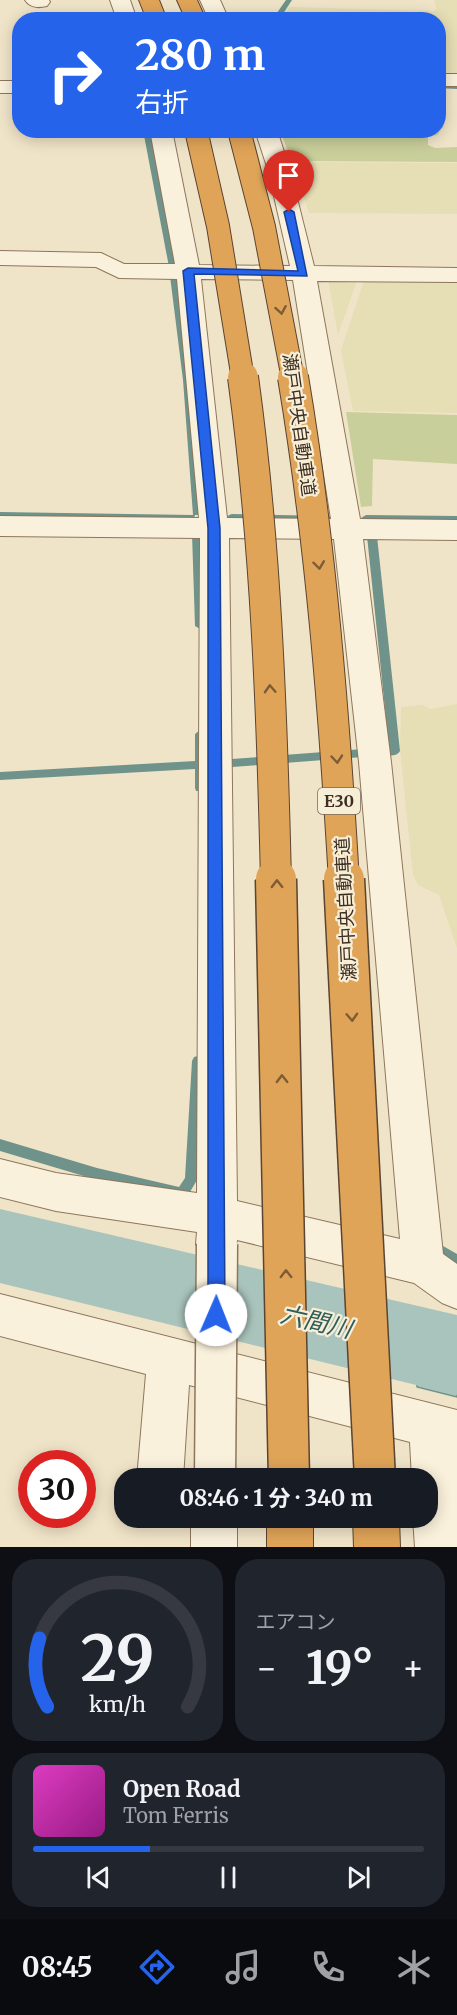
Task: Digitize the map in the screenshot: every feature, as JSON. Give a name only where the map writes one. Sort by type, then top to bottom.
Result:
[{"type":"highway","points":[[198,138],[215,202],[235,309],[252,435],[265,588],[274,771],[289,1468]]},
{"type":"highway","name":"瀬戸中央自動車道","points":[[240,138],[258,200],[281,306],[314,529],[338,771],[367,1277],[375,1468]]},
{"type":"highway","points":[[290,1528],[290,1547]]},
{"type":"highway","points":[[376,1528],[377,1547]]},
{"type":"street","points":[[163,138],[188,271],[214,528],[218,1230],[214,1468]]},
{"type":"street","points":[[269,138],[279,170],[304,274],[347,529],[375,762],[423,1265]]},
{"type":"street","points":[[0,258],[100,260],[119,271],[457,275]]},
{"type":"street","points":[[0,526],[457,530]]},
{"type":"street","points":[[0,1178],[218,1230],[423,1265],[457,1288]]},
{"type":"street","points":[[0,1315],[444,1428],[438,1547]]},
{"type":"street","points":[[161,1468],[170,1358]]},
{"type":"street","points":[[214,1528],[214,1547]]},
{"type":"shaded area","points":[[434,0],[457,0],[457,76],[446,76],[446,12],[286,12],[290,7],[434,11],[437,9]]},
{"type":"shaded area","points":[[292,162],[457,163],[457,214],[309,213]]},
{"type":"shaded area","points":[[358,278],[338,335],[328,279]]},
{"type":"shaded area","points":[[365,278],[457,280],[457,413],[353,411],[341,350]]},
{"type":"shaded area","points":[[457,704],[457,948],[439,895],[418,885],[413,875],[400,750],[401,707],[423,705],[430,709]]},
{"type":"green space","points":[[283,138],[428,138],[428,145],[435,148],[457,147],[457,162],[292,161]]},
{"type":"green space","points":[[346,412],[457,415],[457,464],[373,459],[372,506],[361,507]]},
{"type":"water","points":[[415,1318],[457,1330],[457,1397],[417,1387]]},
{"type":"waterway","points":[[281,12],[289,0]]},
{"type":"waterway","points":[[446,86],[457,87]]},
{"type":"waterway","points":[[148,138],[173,267]]},
{"type":"waterway","points":[[174,276],[187,380],[197,513]]},
{"type":"waterway","points":[[0,515],[191,517]]},
{"type":"waterway","points":[[232,517],[330,519]]},
{"type":"waterway","points":[[366,518],[457,519]]},
{"type":"waterway","points":[[197,534],[200,626]]},
{"type":"waterway","points":[[372,536],[395,751],[387,751]]},
{"type":"waterway","points":[[200,734],[200,765]]},
{"type":"waterway","points":[[232,763],[363,753]]},
{"type":"waterway","points":[[0,776],[200,765]]},
{"type":"waterway","points":[[200,765],[200,788]]},
{"type":"waterway","points":[[182,1193],[191,1180],[198,1061]]},
{"type":"waterway","points":[[0,1145],[97,1174],[174,1191]]},
{"type":"waterway","name":"六間川","points":[[0,1246],[457,1355]]},
{"type":"waterway","points":[[436,1248],[457,1262]]},
{"type":"route","points":[[216,1315],[218,1216],[214,528],[188,271],[304,274],[289,212]]}]
